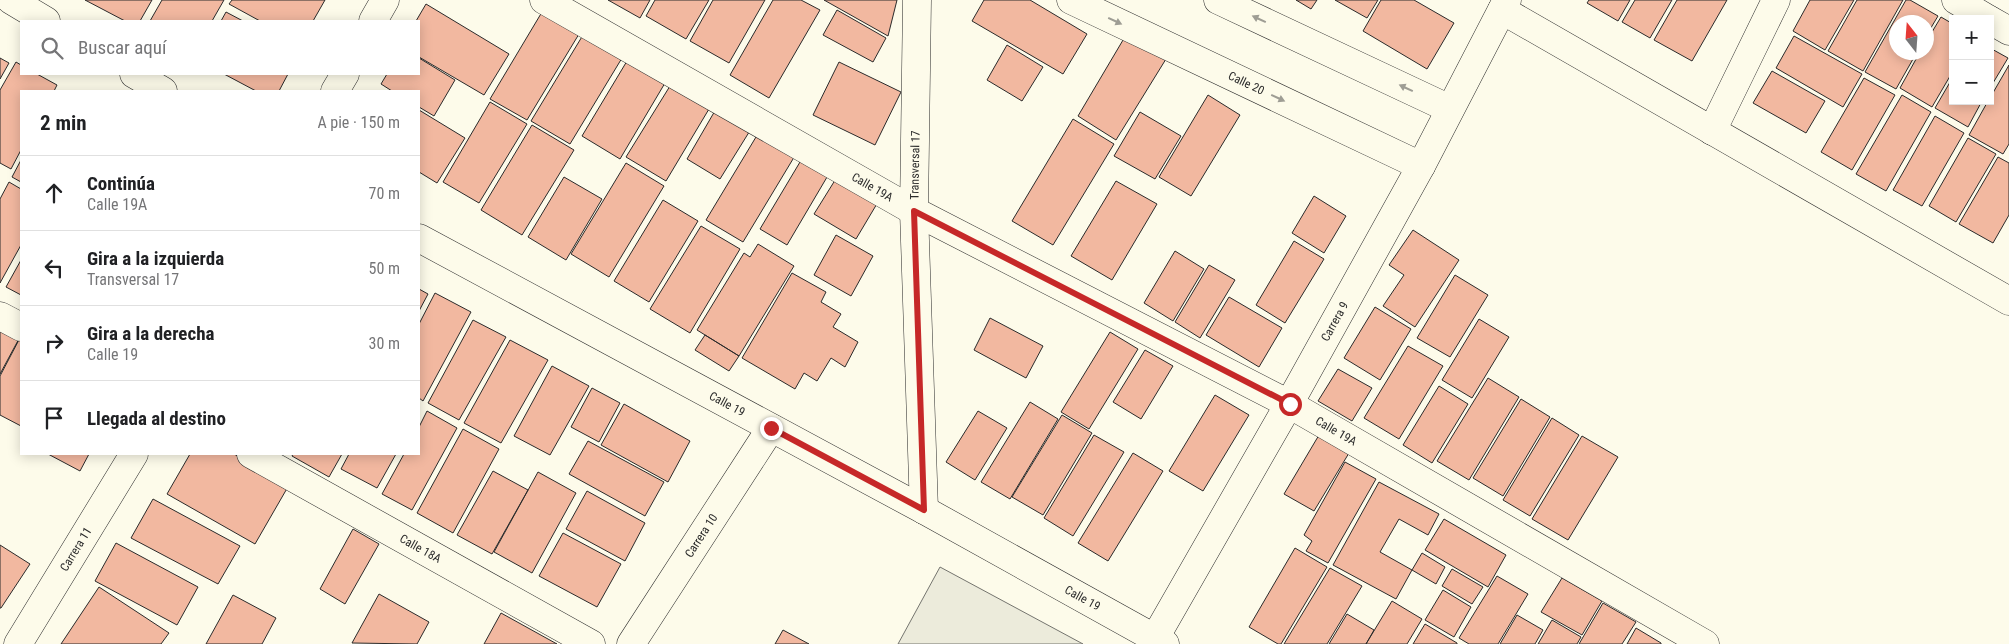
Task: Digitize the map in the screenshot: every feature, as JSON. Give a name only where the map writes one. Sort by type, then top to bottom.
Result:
[{"type":"street","points":[[11,0],[44,20]]},
{"type":"street","points":[[374,20],[385,0]]},
{"type":"street","name":"Calle 19A","points":[[544,0],[914,211],[1290,404],[1704,643]]},
{"type":"street","name":"Transversal 17","points":[[917,0],[914,211],[924,510]]},
{"type":"street","name":"Calle 20","points":[[1071,0],[1421,166]]},
{"type":"street","points":[[1218,0],[1450,109]]},
{"type":"street","points":[[1712,131],[1776,0]]},
{"type":"street","points":[[1956,0],[1982,15]]},
{"type":"street","points":[[1504,5],[1712,131],[2009,301]]},
{"type":"street","name":"Carrera 9","points":[[1160,641],[1421,166],[1504,5]]},
{"type":"street","points":[[1994,22],[2009,30]]},
{"type":"street","points":[[136,75],[161,90]]},
{"type":"street","points":[[336,90],[343,75]]},
{"type":"street","name":"Calle 19","points":[[420,239],[924,510],[1160,641]]},
{"type":"street","points":[[0,316],[20,326]]},
{"type":"street","name":"Carrera 10","points":[[631,644],[771,428]]},
{"type":"street","name":"Carrera 11","points":[[18,644],[133,455]]},
{"type":"street","name":"Calle 18A","points":[[253,455],[590,644]]},
{"type":"shaded area","points":[[940,567],[1083,644],[898,644]]},
{"type":"building","points":[[85,0],[152,0],[141,20],[123,20]]},
{"type":"building","points":[[162,0],[224,0],[213,20],[151,20]]},
{"type":"building","points":[[232,0],[325,0],[314,20],[258,20],[229,4]]},
{"type":"building","points":[[608,0],[650,0],[640,18]]},
{"type":"building","points":[[655,0],[709,0],[686,39],[646,16]]},
{"type":"building","points":[[713,0],[765,0],[729,63],[690,41]]},
{"type":"building","points":[[773,0],[801,0],[820,10],[769,98],[730,75]]},
{"type":"building","points":[[824,0],[897,0],[888,36]]},
{"type":"building","points":[[984,0],[1030,0],[1087,34],[1063,74],[972,21]]},
{"type":"building","points":[[1296,0],[1317,0],[1311,9]]},
{"type":"building","points":[[1335,0],[1378,0],[1367,18]]},
{"type":"building","points":[[1381,0],[1414,0],[1454,23],[1427,69],[1363,31]]},
{"type":"building","points":[[1589,0],[1630,0],[1618,21],[1587,3]]},
{"type":"building","points":[[1635,0],[1672,0],[1650,38],[1622,22]]},
{"type":"building","points":[[1677,0],[1727,0],[1692,61],[1654,40]]},
{"type":"building","points":[[1810,0],[1854,0],[1825,50],[1793,31]]},
{"type":"building","points":[[1857,0],[1903,0],[1895,15],[1889,15],[1889,25],[1863,71],[1828,51]]},
{"type":"building","points":[[1906,0],[1910,0],[1938,16],[1934,23],[1934,15],[1897,15]]},
{"type":"building","points":[[426,4],[509,54],[484,95],[420,58],[420,20],[417,20]]},
{"type":"building","points":[[837,10],[886,38],[873,62],[823,35]]},
{"type":"building","points":[[226,12],[241,20],[222,20]]},
{"type":"building","points":[[542,12],[579,34],[527,120],[490,99]]},
{"type":"building","points":[[1941,17],[1949,22],[1949,78],[1932,107],[1900,88],[1916,60],[1934,60],[1934,29]]},
{"type":"building","points":[[1889,30],[1889,60],[1912,60],[1896,89],[1865,72]]},
{"type":"building","points":[[583,35],[622,58],[570,144],[531,121]]},
{"type":"building","points":[[1126,35],[1166,59],[1116,140],[1078,116]]},
{"type":"building","points":[[1794,36],[1862,74],[1843,107],[1776,68]]},
{"type":"building","points":[[1007,45],[1043,67],[1022,101],[987,80]]},
{"type":"building","points":[[1994,50],[2008,58],[1994,81]]},
{"type":"building","points":[[0,58],[9,63],[0,79]]},
{"type":"building","points":[[420,59],[455,80],[434,116],[420,108],[420,90],[390,90],[381,84],[386,75],[420,75]]},
{"type":"building","points":[[627,61],[665,83],[620,159],[582,136]]},
{"type":"building","points":[[16,62],[20,64],[20,75],[39,75],[57,85],[54,90],[20,90],[20,152],[11,169],[0,163],[0,90]]},
{"type":"building","points":[[839,62],[901,92],[875,145],[813,115]]},
{"type":"building","points":[[2009,65],[2009,144],[2003,154],[1969,135],[1986,105],[1994,105],[1994,91]]},
{"type":"building","points":[[1772,71],[1825,101],[1806,133],[1753,103]]},
{"type":"building","points":[[226,75],[287,75],[280,90],[254,90]]},
{"type":"building","points":[[1864,78],[1895,95],[1852,170],[1821,152]]},
{"type":"building","points":[[1949,84],[1949,105],[1980,105],[1968,127],[1935,108]]},
{"type":"building","points":[[670,86],[709,109],[666,181],[626,157]]},
{"type":"building","points":[[1208,95],[1240,115],[1191,196],[1159,177]]},
{"type":"building","points":[[1902,95],[1931,112],[1886,191],[1856,174]]},
{"type":"building","points":[[490,102],[527,124],[479,203],[443,182]]},
{"type":"building","points":[[716,109],[751,129],[720,179],[687,159]]},
{"type":"building","points":[[420,111],[465,138],[437,183],[420,173]]},
{"type":"building","points":[[1140,112],[1181,136],[1155,179],[1114,156]]},
{"type":"building","points":[[1935,116],[1964,133],[1922,206],[1893,190]]},
{"type":"building","points":[[1073,119],[1114,144],[1053,245],[1012,221]]},
{"type":"building","points":[[532,125],[574,150],[522,235],[481,210]]},
{"type":"building","points":[[759,132],[796,154],[743,242],[706,220]]},
{"type":"building","points":[[1968,138],[1996,154],[1956,222],[1929,206]]},
{"type":"building","points":[[803,157],[830,172],[787,245],[760,229]]},
{"type":"building","points":[[1998,157],[2009,163],[2009,215],[1993,243],[1959,224]]},
{"type":"building","points":[[20,162],[20,181],[12,177]]},
{"type":"building","points":[[626,163],[664,186],[609,277],[571,254]]},
{"type":"building","points":[[564,177],[602,199],[566,260],[528,237]]},
{"type":"building","points":[[837,177],[878,202],[856,239],[814,214]]},
{"type":"building","points":[[1116,181],[1157,204],[1112,280],[1071,256]]},
{"type":"building","points":[[9,182],[20,188],[20,247],[0,283],[0,199]]},
{"type":"building","points":[[1314,196],[1346,216],[1324,253],[1292,233]]},
{"type":"building","points":[[663,200],[698,221],[649,302],[614,281]]},
{"type":"building","points":[[701,226],[740,249],[690,333],[650,309]]},
{"type":"building","points":[[1413,230],[1459,260],[1415,327],[1383,306],[1404,275],[1389,265]]},
{"type":"building","points":[[836,235],[873,256],[851,296],[814,275]]},
{"type":"building","points":[[1294,241],[1324,259],[1285,323],[1256,305]]},
{"type":"building","points":[[758,244],[794,266],[739,356],[697,330],[744,253],[750,257]]},
{"type":"building","points":[[1175,251],[1204,269],[1173,321],[1144,303]]},
{"type":"building","points":[[20,262],[20,294],[6,287]]},
{"type":"building","points":[[1209,265],[1235,280],[1200,338],[1175,322]]},
{"type":"building","points":[[792,273],[826,292],[821,302],[841,314],[833,327],[858,342],[845,367],[831,358],[817,381],[804,373],[795,389],[742,358]]},
{"type":"building","points":[[1455,275],[1488,295],[1450,357],[1417,338]]},
{"type":"building","points":[[420,290],[428,294],[420,309]]},
{"type":"building","points":[[435,293],[471,312],[423,401],[420,399],[420,322]]},
{"type":"building","points":[[1229,297],[1282,328],[1259,367],[1206,335]]},
{"type":"building","points":[[1375,307],[1411,329],[1380,380],[1344,358]]},
{"type":"building","points":[[990,318],[1043,346],[1026,378],[974,350]]},
{"type":"building","points":[[1479,319],[1509,337],[1472,398],[1442,380]]},
{"type":"building","points":[[473,320],[506,337],[459,420],[428,403]]},
{"type":"building","points":[[0,323],[20,334],[20,337],[0,374]]},
{"type":"building","points":[[1110,332],[1138,349],[1089,429],[1061,412]]},
{"type":"building","points":[[705,335],[739,356],[729,371],[695,350]]},
{"type":"building","points":[[20,338],[20,425],[0,415],[0,376]]},
{"type":"building","points":[[510,340],[548,360],[501,443],[464,423]]},
{"type":"building","points":[[1408,346],[1443,366],[1399,439],[1364,418]]},
{"type":"building","points":[[1145,350],[1173,366],[1141,419],[1113,402]]},
{"type":"building","points":[[552,366],[589,386],[550,455],[514,436]]},
{"type":"building","points":[[1338,369],[1372,388],[1352,421],[1318,401]]},
{"type":"building","points":[[1488,378],[1519,397],[1469,480],[1437,461]]},
{"type":"building","points":[[1439,386],[1468,404],[1432,463],[1403,445]]},
{"type":"building","points":[[592,388],[620,403],[599,442],[571,427]]},
{"type":"building","points":[[1215,395],[1249,415],[1203,491],[1169,471]]},
{"type":"building","points":[[1521,399],[1550,417],[1503,496],[1473,478]]},
{"type":"building","points":[[1030,402],[1058,419],[1010,499],[981,482]]},
{"type":"building","points":[[624,404],[690,441],[668,482],[601,445]]},
{"type":"building","points":[[427,411],[457,428],[412,510],[382,494],[403,455],[420,455],[420,425]]},
{"type":"building","points":[[978,411],[1007,428],[975,480],[946,462]]},
{"type":"building","points":[[1062,415],[1092,433],[1043,515],[1012,497]]},
{"type":"building","points":[[1552,418],[1579,435],[1530,516],[1503,500]]},
{"type":"building","points":[[463,429],[499,449],[453,533],[417,513]]},
{"type":"building","points":[[1094,435],[1124,452],[1073,536],[1044,518]]},
{"type":"building","points":[[1319,435],[1349,453],[1314,511],[1284,494]]},
{"type":"building","points":[[1582,436],[1618,457],[1568,540],[1532,519]]},
{"type":"building","points":[[588,441],[664,482],[645,516],[569,474]]},
{"type":"building","points":[[1133,453],[1163,471],[1108,561],[1078,543]]},
{"type":"building","points":[[50,455],[88,455],[80,471]]},
{"type":"building","points":[[189,455],[236,455],[289,485],[255,544],[167,494]]},
{"type":"building","points":[[292,455],[341,455],[329,477]]},
{"type":"building","points":[[348,455],[395,455],[377,488],[341,469]]},
{"type":"building","points":[[1345,462],[1376,479],[1328,563],[1306,551],[1312,541],[1304,535]]},
{"type":"building","points":[[493,471],[528,490],[492,554],[457,535]]},
{"type":"building","points":[[538,472],[576,493],[532,573],[494,552]]},
{"type":"building","points":[[1379,482],[1439,514],[1428,535],[1399,519],[1380,552],[1412,570],[1396,599],[1333,565]]},
{"type":"building","points":[[587,491],[645,523],[625,561],[566,529]]},
{"type":"building","points":[[153,499],[240,546],[218,584],[131,538]]},
{"type":"building","points":[[1444,519],[1506,555],[1488,587],[1425,550]]},
{"type":"building","points":[[353,529],[379,544],[345,604],[320,589]]},
{"type":"building","points":[[563,533],[621,564],[597,607],[539,576]]},
{"type":"building","points":[[116,543],[198,587],[177,625],[95,581]]},
{"type":"building","points":[[0,545],[30,564],[1,608],[0,608]]},
{"type":"building","points":[[1295,548],[1327,567],[1281,644],[1278,644],[1249,627]]},
{"type":"building","points":[[1422,553],[1445,567],[1436,584],[1412,570]]},
{"type":"building","points":[[1330,568],[1362,586],[1327,644],[1284,644]]},
{"type":"building","points":[[1452,569],[1483,587],[1472,604],[1442,586]]},
{"type":"building","points":[[1497,576],[1528,594],[1498,644],[1469,644],[1459,638]]},
{"type":"building","points":[[1562,578],[1602,601],[1582,635],[1541,612]]},
{"type":"building","points":[[99,587],[169,633],[161,644],[61,644]]},
{"type":"building","points":[[1443,590],[1471,607],[1454,637],[1425,620]]},
{"type":"building","points":[[379,594],[429,622],[417,644],[352,643]]},
{"type":"building","points":[[233,595],[276,618],[262,644],[206,644]]},
{"type":"building","points":[[1392,601],[1422,619],[1407,644],[1366,644]]},
{"type":"building","points":[[1603,603],[1636,622],[1622,644],[1579,644]]},
{"type":"building","points":[[501,613],[557,644],[484,644]]},
{"type":"building","points":[[1347,614],[1374,630],[1366,644],[1329,644]]},
{"type":"building","points":[[1517,615],[1543,630],[1535,644],[1500,644]]},
{"type":"building","points":[[1552,620],[1581,637],[1577,644],[1538,644]]},
{"type":"building","points":[[1425,624],[1457,643],[1457,644],[1413,644]]},
{"type":"building","points":[[1636,628],[1661,643],[1661,644],[1627,644]]},
{"type":"building","points":[[783,630],[809,644],[775,644]]},
{"type":"route","points":[[771,428],[924,510],[914,211],[1290,404]]}]
